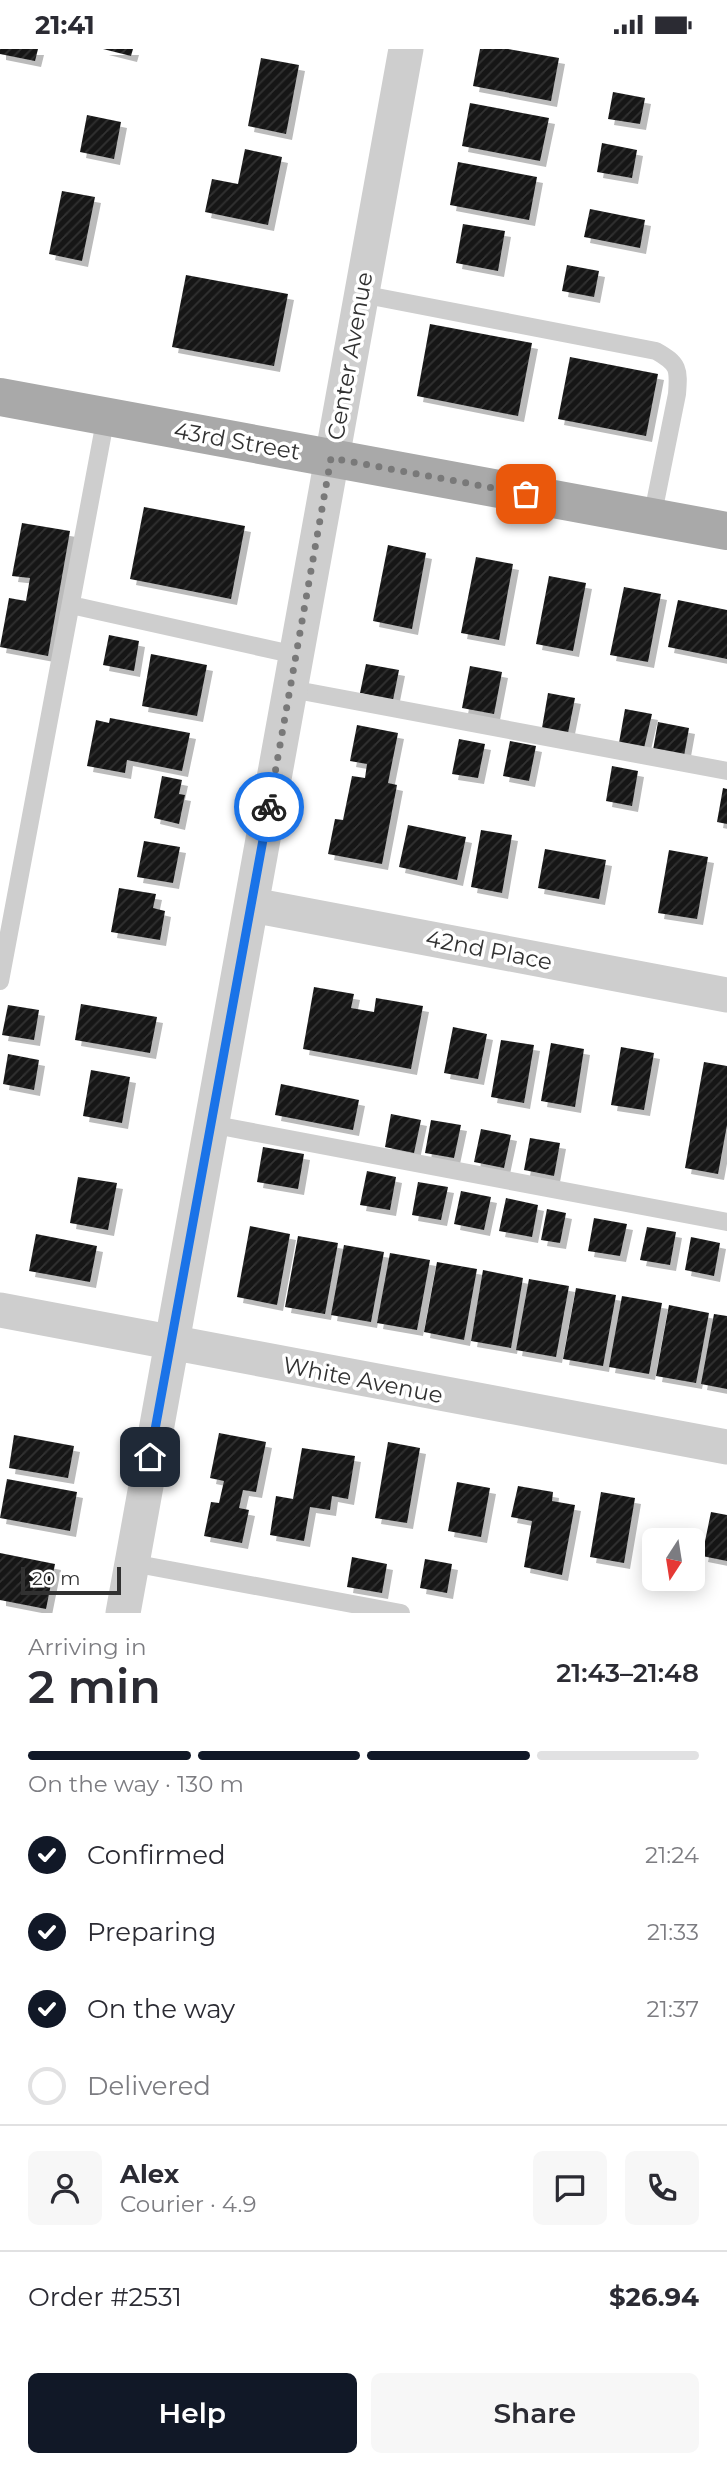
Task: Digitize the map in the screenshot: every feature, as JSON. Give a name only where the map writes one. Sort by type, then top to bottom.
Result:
[{"type":"main road","name":"43rd Street","points":[[0,397],[726,530]]},
{"type":"street","name":"Center Avenue","points":[[123,1613],[406,49]]},
{"type":"street","name":"42nd Place","points":[[252,905],[727,995]]},
{"type":"street","name":"White Avenue","points":[[0,1310],[727,1447]]},
{"type":"lane","points":[[361,294],[656,351],[672,360],[678,375],[677,394],[652,518]]},
{"type":"lane","points":[[0,981],[106,416]]},
{"type":"lane","points":[[71,605],[293,672],[727,771]]},
{"type":"lane","points":[[210,1124],[727,1222]]},
{"type":"lane","points":[[132,1563],[401,1613]]},
{"type":"building","points":[[0,49],[38,49],[35,61],[0,54]]},
{"type":"building","points":[[103,49],[133,49],[131,56]]},
{"type":"building","points":[[480,49],[508,49],[559,58],[551,101],[473,86]]},
{"type":"building","points":[[261,58],[299,65],[286,134],[248,126]]},
{"type":"building","points":[[613,92],[645,98],[640,124],[608,119]]},
{"type":"building","points":[[470,103],[549,118],[540,161],[462,146]]},
{"type":"building","points":[[87,115],[121,122],[114,159],[80,152]]},
{"type":"building","points":[[602,143],[637,150],[632,178],[597,172]]},
{"type":"building","points":[[245,149],[282,157],[268,225],[205,212],[212,179],[238,184]]},
{"type":"building","points":[[458,162],[537,177],[529,220],[450,205]]},
{"type":"building","points":[[62,191],[95,197],[82,261],[49,254]]},
{"type":"building","points":[[590,209],[645,220],[640,248],[584,237]]},
{"type":"building","points":[[463,224],[505,231],[498,271],[456,263]]},
{"type":"building","points":[[567,265],[599,271],[594,297],[562,291]]},
{"type":"building","points":[[186,275],[288,294],[274,366],[172,347]]},
{"type":"building","points":[[430,324],[532,343],[518,416],[417,396]]},
{"type":"building","points":[[570,357],[658,374],[646,436],[558,419]]},
{"type":"building","points":[[144,507],[245,526],[231,599],[130,579]]},
{"type":"building","points":[[22,523],[70,531],[48,656],[0,647],[9,598],[26,601],[30,578],[12,576]]},
{"type":"building","points":[[388,545],[426,553],[412,629],[373,621]]},
{"type":"building","points":[[476,557],[513,564],[499,640],[461,633]]},
{"type":"building","points":[[549,576],[586,583],[573,651],[536,644]]},
{"type":"building","points":[[624,587],[661,594],[648,662],[610,655]]},
{"type":"building","points":[[678,600],[727,610],[727,659],[668,647]]},
{"type":"building","points":[[109,635],[139,641],[134,671],[103,665]]},
{"type":"building","points":[[151,654],[207,665],[197,716],[142,706]]},
{"type":"building","points":[[366,664],[399,670],[393,700],[360,693]]},
{"type":"building","points":[[470,666],[502,672],[494,714],[462,708]]},
{"type":"building","points":[[548,693],[575,698],[568,733],[542,728]]},
{"type":"building","points":[[625,709],[652,714],[644,748],[619,743]]},
{"type":"building","points":[[110,718],[190,733],[182,771],[127,760],[125,773],[87,766],[96,720],[109,723]]},
{"type":"building","points":[[658,722],[689,728],[684,756],[653,750]]},
{"type":"building","points":[[357,725],[398,733],[388,783],[397,785],[382,864],[328,854],[335,819],[343,820],[352,776],[365,778],[367,764],[350,761]]},
{"type":"building","points":[[459,739],[485,744],[478,778],[452,774]]},
{"type":"building","points":[[510,741],[536,746],[529,781],[503,776]]},
{"type":"building","points":[[612,766],[638,771],[632,806],[606,801]]},
{"type":"building","points":[[162,776],[182,780],[179,794],[185,795],[179,824],[154,818]]},
{"type":"building","points":[[723,788],[727,789],[727,824],[717,822]]},
{"type":"building","points":[[408,825],[466,837],[457,880],[399,867]]},
{"type":"building","points":[[481,830],[512,835],[502,893],[471,887]]},
{"type":"building","points":[[144,841],[180,847],[173,883],[137,877]]},
{"type":"building","points":[[545,849],[606,860],[599,899],[538,888]]},
{"type":"building","points":[[669,850],[708,857],[697,919],[658,913]]},
{"type":"building","points":[[119,888],[156,894],[153,908],[165,911],[160,940],[111,932]]},
{"type":"building","points":[[314,987],[354,994],[351,1008],[374,1012],[376,998],[423,1006],[411,1069],[303,1049]]},
{"type":"building","points":[[81,1004],[157,1017],[150,1053],[75,1040]]},
{"type":"building","points":[[8,1005],[39,1010],[34,1040],[2,1035]]},
{"type":"building","points":[[453,1027],[487,1034],[478,1079],[444,1073]]},
{"type":"building","points":[[501,1040],[534,1045],[524,1103],[491,1097]]},
{"type":"building","points":[[551,1043],[584,1049],[575,1107],[541,1101]]},
{"type":"building","points":[[621,1047],[654,1053],[644,1110],[611,1105]]},
{"type":"building","points":[[8,1054],[39,1060],[34,1090],[3,1084]]},
{"type":"building","points":[[704,1062],[727,1066],[727,1125],[718,1174],[685,1168]]},
{"type":"building","points":[[91,1070],[130,1077],[122,1123],[83,1116]]},
{"type":"building","points":[[281,1084],[359,1100],[353,1130],[275,1115]]},
{"type":"building","points":[[391,1114],[421,1120],[414,1153],[385,1147]]},
{"type":"building","points":[[431,1120],[461,1125],[454,1158],[425,1153]]},
{"type":"building","points":[[481,1129],[511,1135],[504,1168],[474,1162]]},
{"type":"building","points":[[530,1138],[560,1143],[554,1176],[524,1170]]},
{"type":"building","points":[[263,1147],[304,1154],[298,1189],[257,1182]]},
{"type":"building","points":[[367,1171],[396,1177],[390,1210],[360,1205]]},
{"type":"building","points":[[78,1177],[117,1183],[108,1230],[70,1223]]},
{"type":"building","points":[[418,1182],[448,1187],[441,1220],[412,1215]]},
{"type":"building","points":[[461,1191],[491,1197],[484,1230],[454,1224]]},
{"type":"building","points":[[506,1198],[538,1205],[532,1237],[499,1231]]},
{"type":"building","points":[[547,1209],[566,1213],[560,1243],[541,1240]]},
{"type":"building","points":[[594,1218],[627,1224],[620,1256],[588,1251]]},
{"type":"building","points":[[250,1226],[290,1234],[277,1305],[237,1297]]},
{"type":"building","points":[[647,1227],[676,1232],[670,1265],[640,1260]]},
{"type":"building","points":[[36,1234],[97,1246],[90,1282],[29,1271]]},
{"type":"building","points":[[298,1236],[338,1243],[325,1314],[285,1307]]},
{"type":"building","points":[[691,1237],[720,1243],[714,1276],[685,1270]]},
{"type":"building","points":[[344,1245],[384,1252],[371,1322],[331,1315]]},
{"type":"building","points":[[390,1253],[430,1260],[417,1330],[377,1323]]},
{"type":"building","points":[[437,1262],[477,1269],[464,1340],[424,1332]]},
{"type":"building","points":[[483,1270],[523,1278],[511,1348],[471,1341]]},
{"type":"building","points":[[529,1279],[569,1286],[556,1357],[516,1350]]},
{"type":"building","points":[[576,1288],[616,1295],[603,1366],[563,1359]]},
{"type":"building","points":[[622,1296],[662,1303],[649,1374],[609,1367]]},
{"type":"building","points":[[669,1305],[709,1313],[696,1383],[656,1376]]},
{"type":"building","points":[[714,1314],[727,1316],[727,1389],[701,1384]]},
{"type":"building","points":[[219,1433],[266,1442],[256,1492],[243,1490],[239,1508],[249,1510],[242,1543],[204,1536],[211,1502],[219,1503],[224,1481],[210,1478]]},
{"type":"building","points":[[14,1435],[74,1446],[68,1478],[9,1468]]},
{"type":"building","points":[[388,1442],[420,1448],[407,1523],[375,1518]]},
{"type":"building","points":[[302,1448],[355,1456],[348,1499],[332,1496],[330,1510],[310,1507],[304,1541],[270,1535],[276,1496],[293,1499]]},
{"type":"building","points":[[7,1479],[77,1492],[70,1531],[0,1518]]},
{"type":"building","points":[[457,1482],[490,1488],[481,1537],[448,1531]]},
{"type":"building","points":[[518,1486],[553,1492],[552,1501],[575,1505],[562,1575],[524,1567],[532,1521],[511,1517]]},
{"type":"building","points":[[601,1492],[635,1498],[624,1563],[590,1557]]},
{"type":"building","points":[[711,1512],[727,1515],[727,1561],[705,1557]]},
{"type":"building","points":[[0,1553],[55,1564],[46,1609],[0,1600]]},
{"type":"building","points":[[352,1557],[387,1564],[382,1593],[347,1587]]},
{"type":"building","points":[[425,1559],[452,1564],[447,1593],[420,1588]]},
{"type":"way so far","points":[[269,807],[331,458],[526,494]]},
{"type":"route","points":[[150,1457],[269,807]]}]
